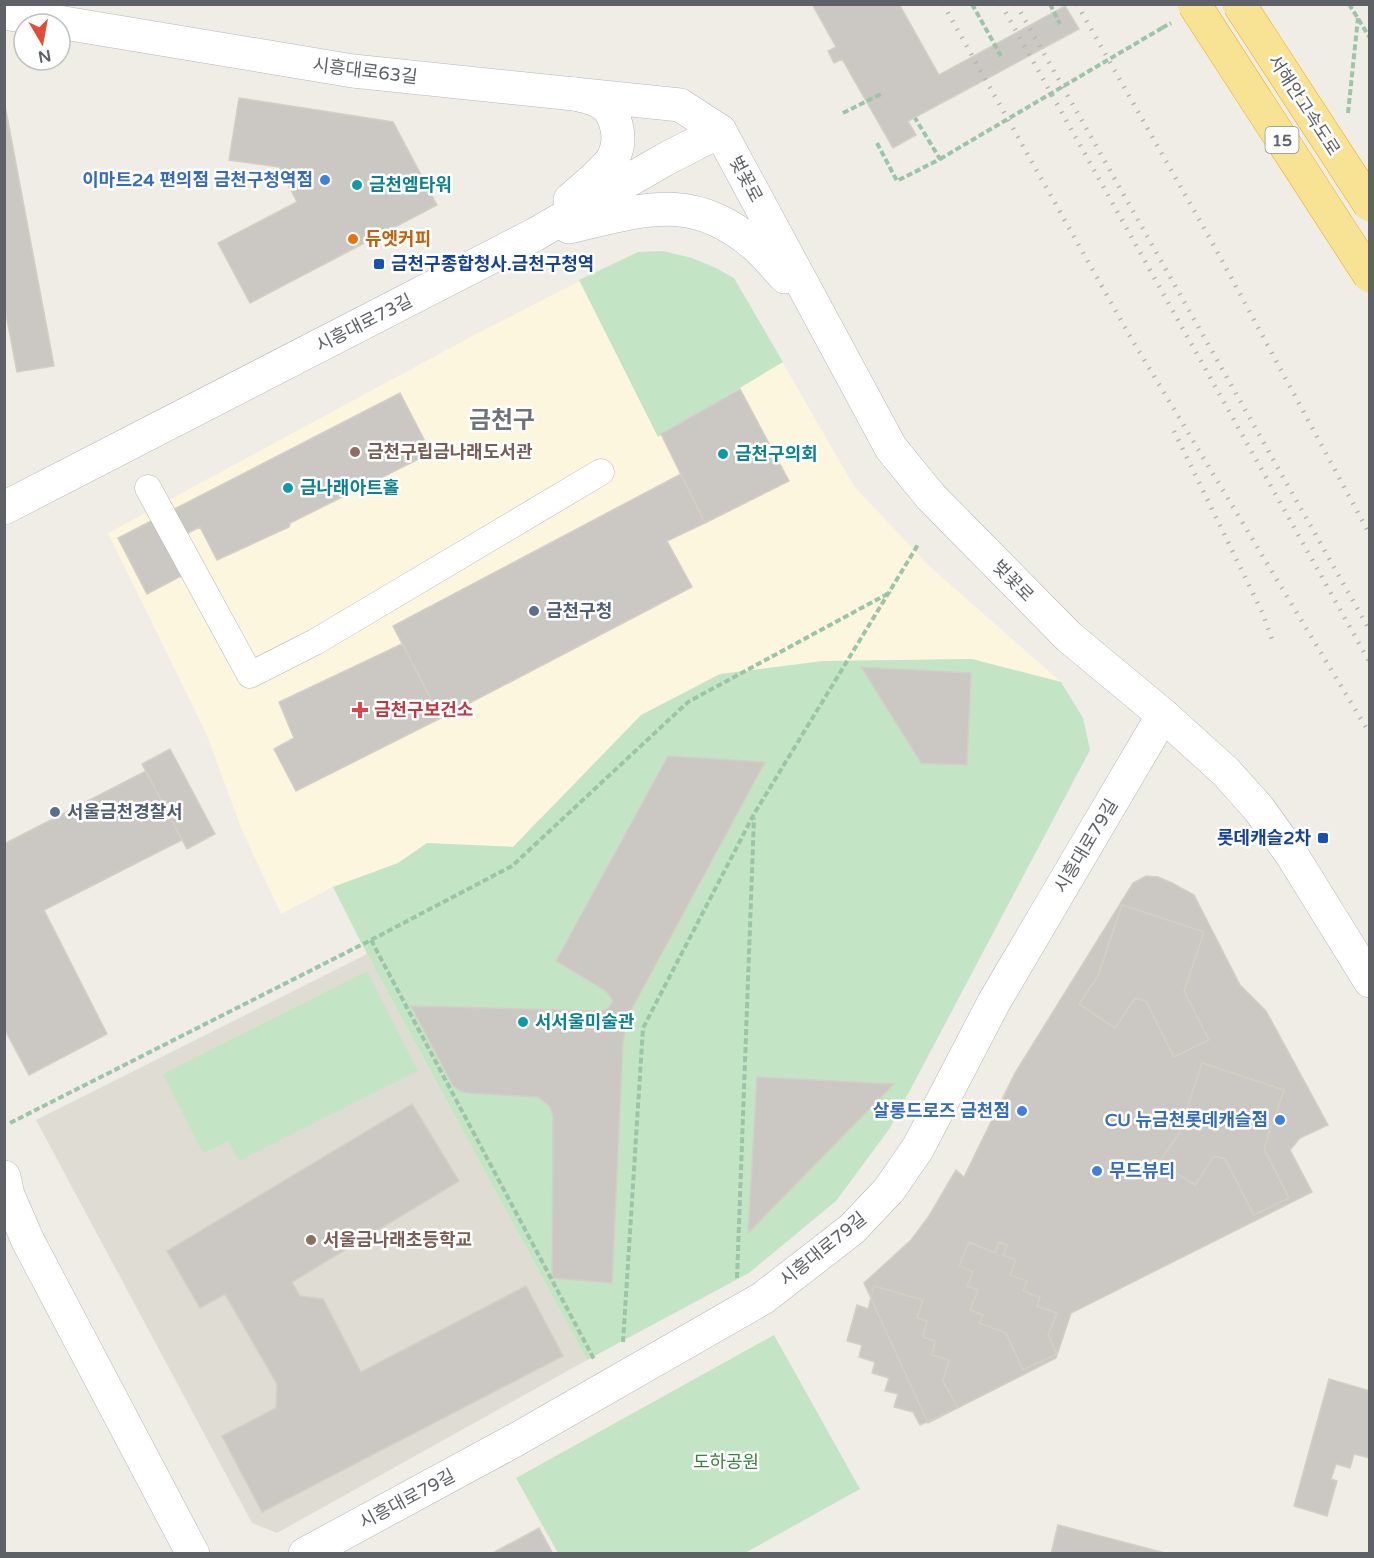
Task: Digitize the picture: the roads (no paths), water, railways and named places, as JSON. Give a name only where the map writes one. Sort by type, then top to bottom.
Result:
[{"type":"highway","name":"15","points":[[1194,4],[1370,276]]},
{"type":"highway","name":"서해안고속도로","points":[[1239,4],[1370,205]]},
{"type":"street","name":"시흥대로63길","points":[[4,13],[354,71],[680,105],[720,131]]},
{"type":"street","points":[[534,235],[613,158],[617,143],[615,118],[599,101],[575,94]]},
{"type":"street","name":"시흥대로73길","points":[[4,508],[534,235],[664,160],[720,131]]},
{"type":"street","name":"벚꽃로","points":[[720,131],[891,448],[916,480],[1069,637],[1226,771],[1259,809],[1292,855],[1370,981]]},
{"type":"street","points":[[534,235],[649,209],[669,208],[695,211],[717,219],[758,247],[819,314]]},
{"type":"street","points":[[148,488],[250,675],[315,642],[601,472]]},
{"type":"street","name":"시흥대로79길","points":[[305,1554],[517,1440],[763,1298],[852,1229],[888,1190],[918,1148],[994,1002],[1163,715]]},
{"type":"street","points":[[6,1190],[28,1241],[193,1554]]},
{"type":"railway","points":[[943,4],[1131,338],[1370,734]]},
{"type":"railway","points":[[1001,4],[1370,663]]},
{"type":"railway","points":[[1016,4],[1370,631]]},
{"type":"railway","points":[[1077,4],[1213,244],[1370,535]]},
{"type":"railway","points":[[1174,431],[1263,614],[1274,645]]},
{"type":"place","name":"이마트24 편의점 금천구청역점","points":[[325,180]]},
{"type":"place","name":"금천엠타워","points":[[357,185]]},
{"type":"place","name":"듀엣커피","points":[[353,239]]},
{"type":"place","name":"금천구종합청사.금천구청역","points":[[379,264]]},
{"type":"place","name":"금천구립금나래도서관","points":[[355,452]]},
{"type":"place","name":"금천구의회","points":[[723,454]]},
{"type":"place","name":"금나래아트홀","points":[[288,488]]},
{"type":"place","name":"금천구청","points":[[534,611]]},
{"type":"place","name":"금천구보건소","points":[[360,710]]},
{"type":"place","name":"서울금천경찰서","points":[[55,812]]},
{"type":"place","name":"롯데캐슬2차","points":[[1323,838]]},
{"type":"place","name":"서서울미술관","points":[[523,1022]]},
{"type":"place","name":"살롱드로즈 금천점","points":[[1022,1111]]},
{"type":"place","name":"CU 뉴금천롯데캐슬점","points":[[1280,1120]]},
{"type":"place","name":"무드뷰티","points":[[1097,1171]]},
{"type":"place","name":"서울금나래초등학교","points":[[311,1240]]},
{"type":"district","name":"금천구","points":[[502,420]]},
{"type":"park label","name":"도하공원","points":[[726,1462]]}]
